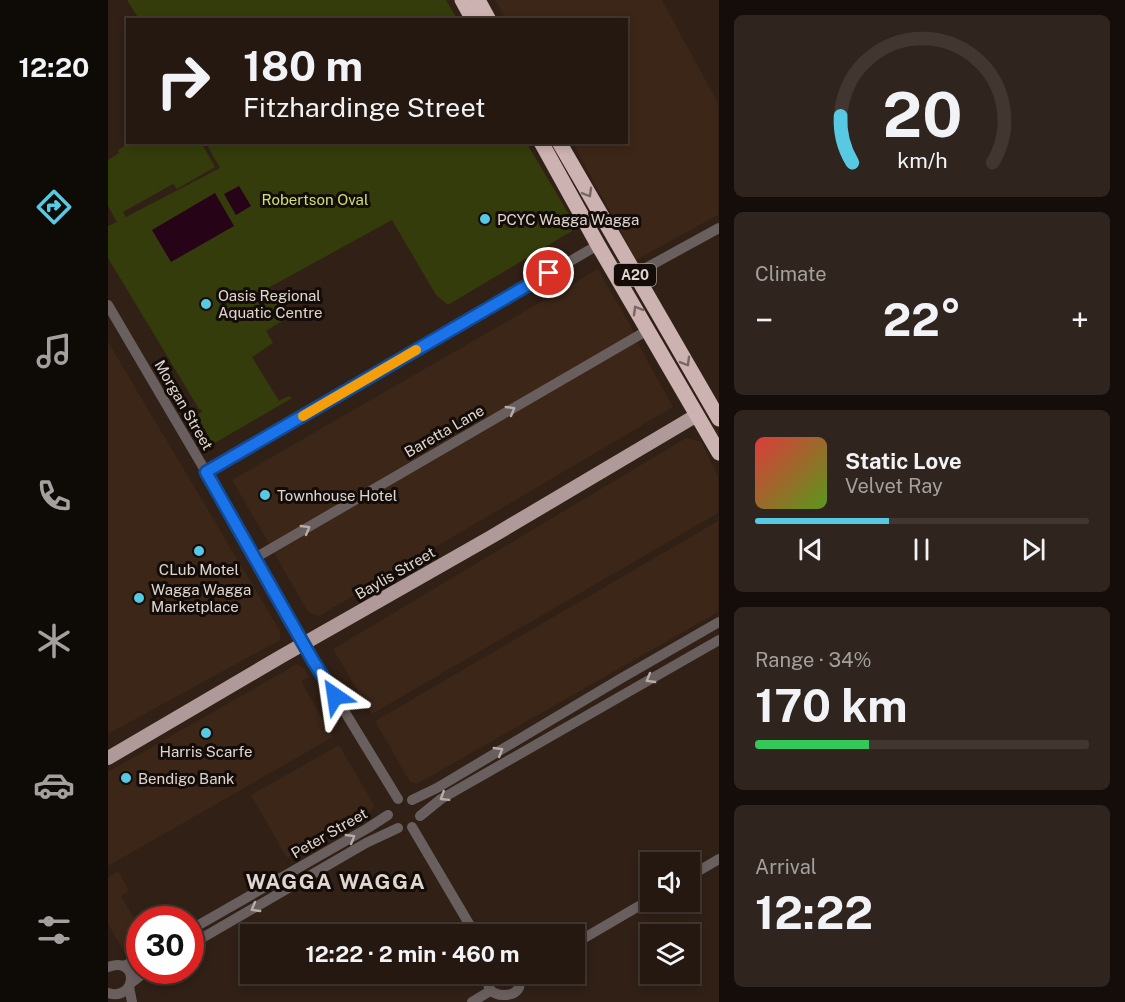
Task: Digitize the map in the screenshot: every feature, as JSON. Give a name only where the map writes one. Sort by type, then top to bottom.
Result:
[{"type":"highway","points":[[462,0],[472,18]]},
{"type":"highway","points":[[478,0],[488,18]]},
{"type":"highway","name":"A20","points":[[542,144],[718,453]]},
{"type":"highway","name":"A20","points":[[560,144],[716,410]]},
{"type":"highway","points":[[598,245],[613,236]]},
{"type":"highway","points":[[698,415],[716,410]]},
{"type":"main road","name":"Baylis Street","points":[[108,758],[698,415]]},
{"type":"street","points":[[635,274],[718,228]]},
{"type":"street","points":[[206,472],[598,245]]},
{"type":"street","name":"Morgan Street","points":[[108,305],[304,644],[398,799]]},
{"type":"street","name":"Baretta Lane","points":[[255,558],[648,330]]},
{"type":"street","points":[[412,800],[437,788],[718,622]]},
{"type":"street","points":[[420,816],[418,807],[412,800],[403,798],[391,805],[388,815],[391,823],[398,828],[403,830],[412,827],[420,816],[441,799],[718,640]]},
{"type":"street","points":[[672,649],[680,662]]},
{"type":"street","points":[[620,679],[627,692]]},
{"type":"street","points":[[573,707],[580,719]]},
{"type":"street","points":[[520,738],[527,750]]},
{"type":"street","points":[[473,766],[480,777]]},
{"type":"street","name":"Peter Street","points":[[204,922],[388,815]]},
{"type":"street","points":[[412,827],[470,924]]},
{"type":"street","name":"Peter Street","points":[[204,937],[377,837],[398,828]]},
{"type":"street","points":[[323,854],[329,865]]},
{"type":"street","points":[[700,870],[718,859]]},
{"type":"street","points":[[281,878],[287,889]]},
{"type":"street","points":[[585,938],[640,905]]},
{"type":"street","points":[[230,908],[237,919]]},
{"type":"street","points":[[108,957],[129,972],[132,1002]]},
{"type":"street","points":[[108,967],[114,964],[126,964]]},
{"type":"street","points":[[488,984],[490,991],[502,999],[513,999],[519,984]]},
{"type":"street","points":[[114,996],[124,993],[130,985]]},
{"type":"street","points":[[472,1002],[490,991]]},
{"type":"shaded area","points":[[495,0],[662,0],[718,103],[718,215],[636,260],[574,144],[628,144],[628,18],[505,18]]},
{"type":"shaded area","points":[[239,186],[251,206],[236,215],[224,194]]},
{"type":"shaded area","points":[[215,193],[234,226],[171,262],[152,230]]},
{"type":"shaded area","points":[[598,269],[635,334],[270,545],[232,480]]},
{"type":"shaded area","points":[[636,340],[673,407],[319,616],[308,612],[273,551]]},
{"type":"shaded area","points":[[108,342],[280,631],[280,640],[108,734]]},
{"type":"shaded area","points":[[686,438],[701,442],[718,476],[718,513],[372,714],[333,649]]},
{"type":"shaded area","points":[[718,521],[718,612],[417,784],[410,782],[375,721]]},
{"type":"shaded area","points":[[297,664],[304,668],[309,677],[301,681],[333,737],[108,866],[108,772]]},
{"type":"shaded area","points":[[339,745],[374,805],[373,809],[287,858],[251,795]]},
{"type":"shaded area","points":[[118,871],[129,891],[121,896],[127,906],[125,953],[108,924],[108,877]]},
{"type":"green space","points":[[127,0],[446,0],[456,18],[138,18]]},
{"type":"green space","name":"Robertson Oval","points":[[128,144],[202,144],[215,167],[177,189],[173,184],[123,212],[126,217],[220,168],[207,144],[527,144],[574,223],[572,231],[448,305],[436,295],[392,220],[268,288],[285,319],[266,331],[273,343],[252,357],[279,401],[289,396],[292,398],[213,444],[197,415],[203,411],[199,409],[108,258],[108,226],[117,222],[108,206],[108,160]]},
{"type":"slow traffic","points":[[303,416],[416,350]]},
{"type":"place","name":"PCYC Wagga Wagga","points":[[485,219]]},
{"type":"place","name":"Oasis Regional Aquatic Centre","points":[[206,304]]},
{"type":"place","name":"Townhouse Hotel","points":[[265,495]]},
{"type":"place","name":"CLub Motel","points":[[199,551]]},
{"type":"place","name":"Wagga Wagga Marketplace","points":[[139,598]]},
{"type":"place","name":"Harris Scarfe","points":[[206,733]]},
{"type":"place","name":"Bendigo Bank","points":[[126,778]]},
{"type":"district","name":"WAGGA WAGGA","points":[[336,881]]},
{"type":"route","points":[[335,696],[206,472],[549,273]]}]
